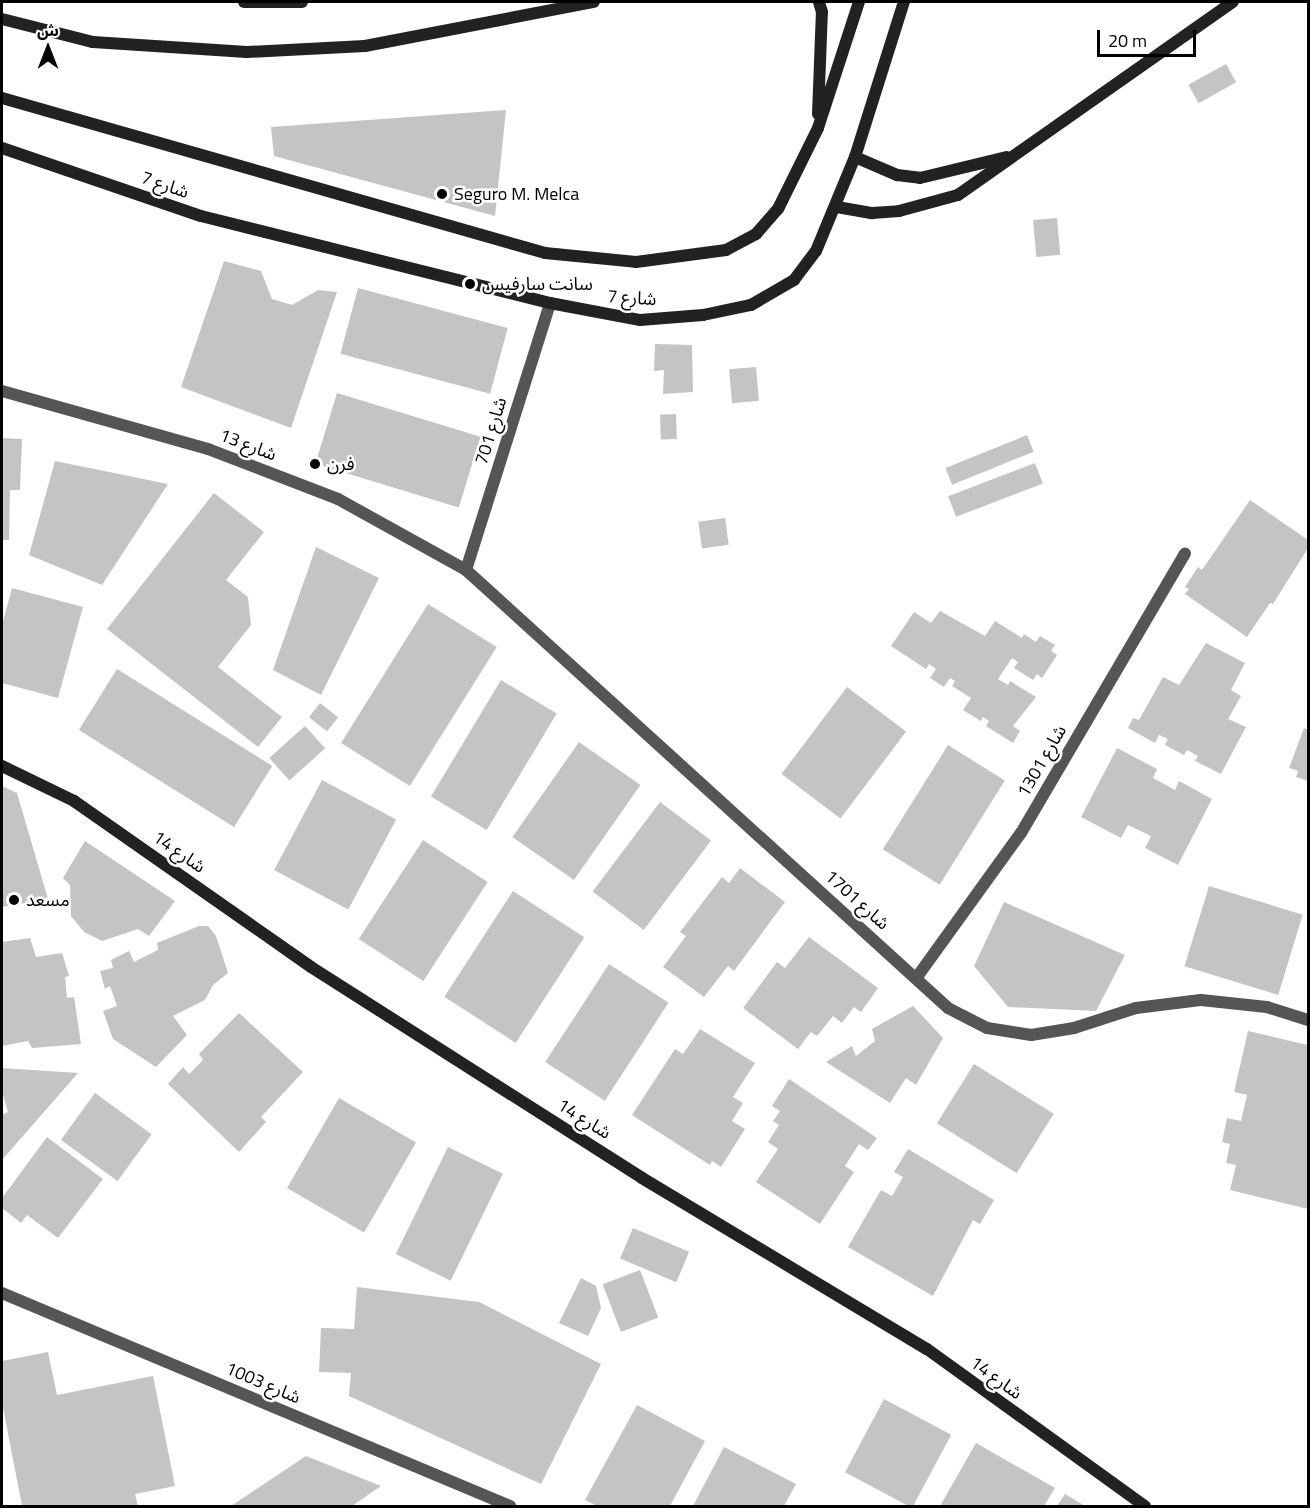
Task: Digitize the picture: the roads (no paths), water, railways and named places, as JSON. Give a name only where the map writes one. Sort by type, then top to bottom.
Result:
[{"type":"street","points":[[244,2],[302,2]]},
{"type":"street","points":[[2,19],[93,42],[247,52],[364,46],[594,2]]},
{"type":"street","points":[[818,128],[822,12],[819,2]]},
{"type":"street","name":"شارع 7","points":[[2,98],[545,253],[636,262],[726,250],[756,234],[778,208],[818,128],[859,2]]},
{"type":"street","name":"شارع 7","points":[[2,148],[201,216],[550,303],[639,320],[703,315],[751,305],[794,280],[816,251],[837,207],[855,157],[904,2]]},
{"type":"street","points":[[837,207],[872,213],[932,205],[958,195],[1233,2]]},
{"type":"street","points":[[855,157],[897,175],[920,178],[1014,155]]},
{"type":"street","name":"شارع 701","points":[[466,570],[550,303]]},
{"type":"street","name":"شارع 13","points":[[2,391],[208,448],[338,499],[466,570]]},
{"type":"street","name":"شارع 1301","points":[[917,977],[1021,833],[1185,554]]},
{"type":"street","name":"شارع 1701","points":[[466,570],[917,977],[948,1008],[987,1028],[1031,1035],[1074,1028],[1136,1008],[1201,1000],[1267,1007],[1308,1020]]},
{"type":"street","name":"شارع 14","points":[[2,766],[74,801],[311,967],[642,1178],[927,1349],[1145,1506]]},
{"type":"street","name":"شارع 1003","points":[[2,1293],[510,1506]]},
{"type":"place","name":"Seguro M. Melca","points":[[442,194]]},
{"type":"place","name":"سانت سارفيس","points":[[470,284]]},
{"type":"place","name":"فرن","points":[[315,464]]},
{"type":"place","name":"مسعد","points":[[14,900]]}]
